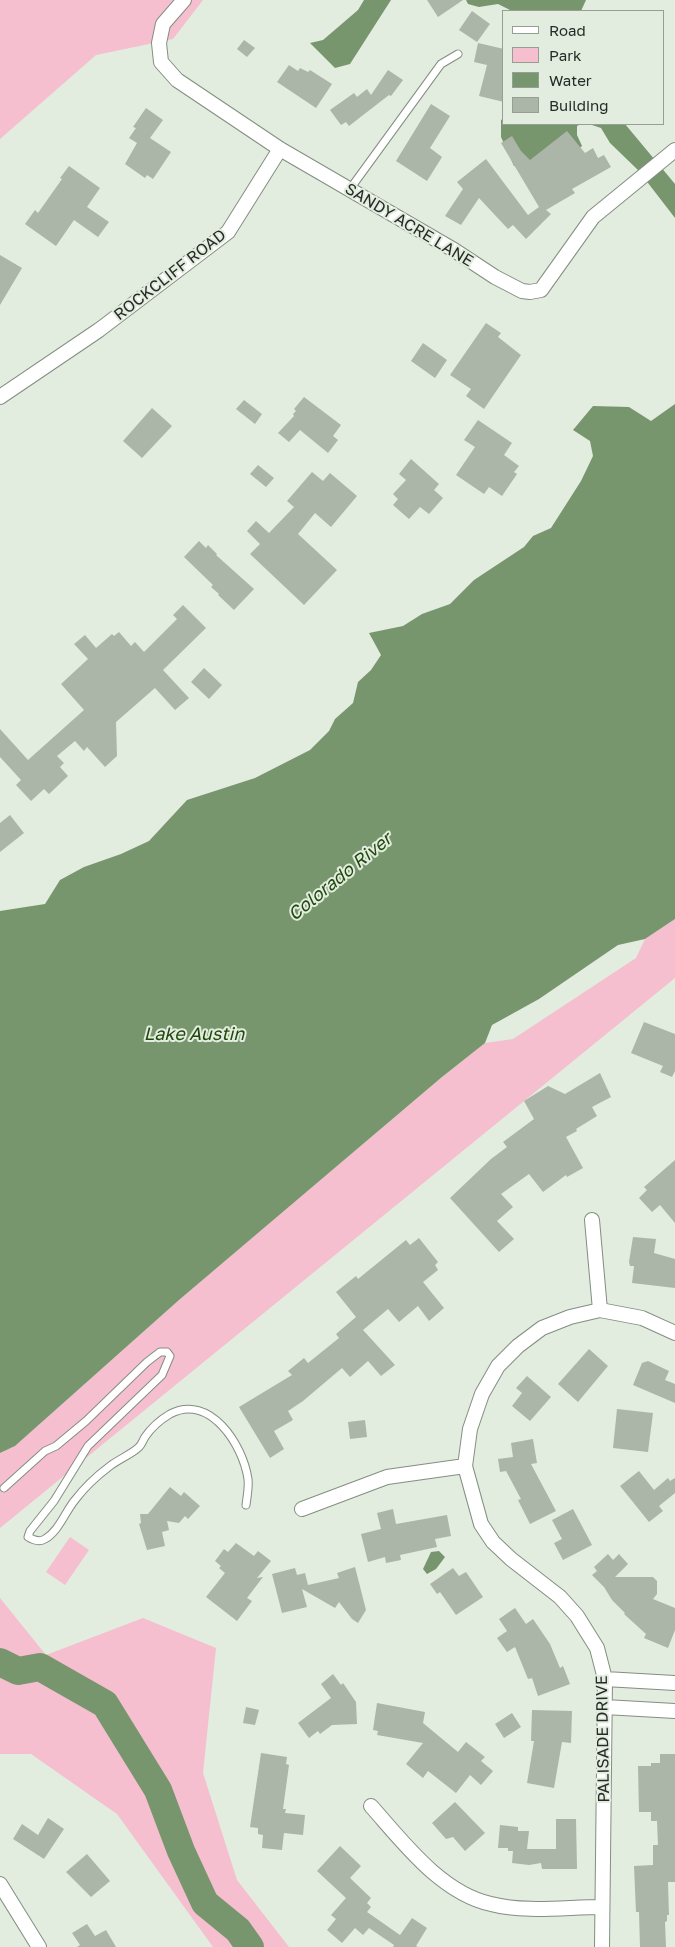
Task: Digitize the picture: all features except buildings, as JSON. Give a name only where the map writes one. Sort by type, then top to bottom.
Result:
[{"type":"street","points":[[184,0],[163,24],[159,42],[161,62],[177,80],[280,149]]},
{"type":"street","name":"SANDY ACRE LANE","points":[[280,149],[454,250],[496,277],[522,291],[530,292],[541,290],[593,218],[673,151]]},
{"type":"street","name":"ROCKCLIFF ROAD","points":[[0,397],[99,330],[228,232],[280,149]]},
{"type":"street","points":[[592,1220],[600,1310]]},
{"type":"street","name":"PALISADE DRIVE","points":[[602,1947],[605,1680],[597,1648],[577,1616],[560,1597],[511,1559],[493,1542],[481,1524],[465,1466],[470,1428],[482,1394],[498,1366],[518,1346],[542,1328],[570,1317],[600,1310],[642,1318],[675,1333]]},
{"type":"street","points":[[302,1509],[387,1476],[465,1466]]},
{"type":"street","points":[[605,1680],[675,1683]]},
{"type":"street","points":[[605,1707],[675,1711]]},
{"type":"street","points":[[371,1806],[429,1870],[459,1891],[474,1898],[489,1904],[517,1908],[602,1907]]},
{"type":"street","points":[[0,1884],[40,1947]]},
{"type":"lane","points":[[350,190],[441,64],[458,54]]},
{"type":"lane","points":[[4,1488],[45,1451],[56,1446],[86,1421],[146,1362],[160,1352],[167,1352],[170,1356],[162,1375],[88,1446],[54,1501],[30,1530],[28,1537],[33,1541],[44,1540],[54,1530],[75,1499],[109,1467],[139,1447],[157,1423],[171,1414],[182,1410],[196,1411],[207,1415],[223,1426],[235,1442],[242,1455],[248,1480],[246,1505]]},
{"type":"green space","points":[[0,0],[203,0],[173,39],[96,55],[0,139]]},
{"type":"green space","points":[[675,919],[675,978],[0,1528],[0,1453],[15,1446],[179,1300],[442,1077],[485,1043],[513,1039],[636,958],[645,939]]},
{"type":"green space","points":[[70,1537],[89,1550],[65,1585],[46,1572]]},
{"type":"green space","points":[[0,1598],[46,1655],[143,1618],[216,1648],[203,1773],[237,1880],[289,1947],[213,1947],[117,1814],[31,1754],[0,1754]]},
{"type":"water","points":[[364,0],[391,0],[350,64],[335,68],[310,43],[323,40],[358,10]]},
{"type":"water","points":[[466,0],[586,0],[581,10],[510,10],[498,4],[479,7],[468,4]]},
{"type":"water","points":[[501,120],[502,125],[579,125],[577,126],[577,135],[582,146],[556,168],[514,166],[501,137]]},
{"type":"water","points":[[592,125],[626,125],[675,184],[675,218],[638,170],[610,143],[601,128]]},
{"type":"water","name":"Lake Austin","points":[[675,404],[675,919],[645,939],[618,945],[539,999],[492,1025],[485,1043],[442,1077],[179,1300],[15,1446],[0,1453],[0,911],[45,904],[60,880],[84,867],[121,854],[149,841],[187,800],[255,778],[310,750],[329,731],[335,719],[353,703],[358,682],[371,670],[381,655],[369,633],[403,626],[422,614],[450,604],[474,580],[524,547],[533,536],[551,528],[581,481],[593,456],[590,441],[573,430],[593,406],[629,407],[651,421]]},
{"type":"water","points":[[439,1551],[445,1557],[436,1569],[427,1574],[423,1569],[431,1552]]},
{"type":"waterway","points":[[0,1662],[18,1671],[40,1667],[105,1704],[158,1790],[181,1851],[205,1903],[238,1930],[250,1947]]},
{"type":"water label","name":"Colorado River","points":[[340,877]]}]
